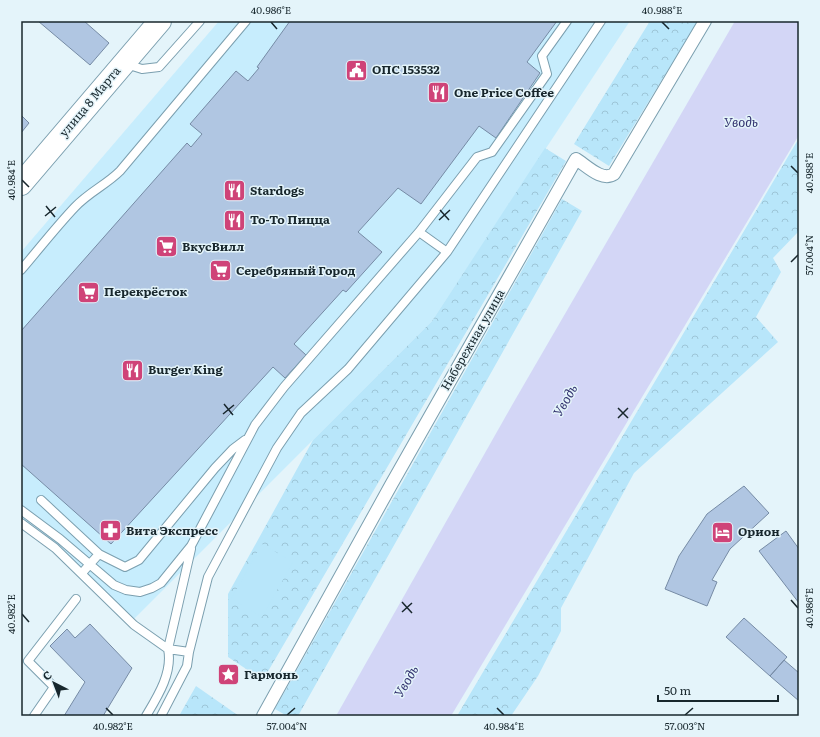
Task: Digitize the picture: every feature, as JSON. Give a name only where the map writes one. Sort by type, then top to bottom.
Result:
[{"type":"main road","name":"улица 8 Марта","points":[[21,184],[160,21]]},
{"type":"street","name":"Набережная улица","points":[[263,716],[387,492],[576,159],[603,177],[609,177],[614,174],[705,21]]},
{"type":"lane","points":[[123,63],[150,70],[159,67],[200,21]]},
{"type":"lane","points":[[21,270],[75,207],[94,189],[108,182],[120,171],[246,21]]},
{"type":"lane","points":[[21,510],[90,564],[114,585],[126,590],[140,592],[161,583],[192,546],[254,425],[284,387],[419,232],[476,157],[492,152],[547,74],[542,56],[567,21]]},
{"type":"lane","points":[[161,716],[187,666],[189,652],[208,577],[277,448],[301,413],[348,369],[447,252],[601,21]]},
{"type":"lane","points":[[419,232],[447,252]]},
{"type":"lane","points":[[41,500],[99,554],[125,567],[139,560],[215,468],[233,449],[248,437]]},
{"type":"lane","points":[[21,523],[55,548],[134,625],[168,649],[189,652]]},
{"type":"lane","points":[[146,716],[160,693],[171,659],[168,649],[192,546]]},
{"type":"lane","points":[[82,573],[99,554]]},
{"type":"lane","points":[[34,716],[54,687],[28,661],[76,599]]},
{"type":"shaded area","name":"Серебряный Город","points":[[219,21],[630,21],[432,321],[134,619],[21,522],[21,252]]},
{"type":"green space","points":[[650,21],[698,21],[609,166],[574,144]]},
{"type":"green space","points":[[799,138],[799,231],[773,258],[781,272],[756,317],[778,342],[634,473],[561,608],[561,631],[538,676],[511,716],[457,716]]},
{"type":"green space","points":[[545,148],[566,161],[263,680],[228,657],[228,594],[313,440],[432,321]]},
{"type":"green space","points":[[562,199],[582,211],[298,716],[287,716],[275,709]]},
{"type":"green space","points":[[262,544],[293,562],[262,617],[231,599]]},
{"type":"green space","points":[[196,686],[239,716],[179,716]]},
{"type":"water","name":"Уводь","points":[[735,21],[799,21],[799,135],[451,716],[336,716],[515,400]]},
{"type":"building","points":[[38,21],[84,21],[109,43],[90,65]]},
{"type":"building","name":"Серебряный Город","points":[[290,21],[557,21],[527,62],[540,73],[496,138],[479,126],[421,204],[398,188],[358,232],[382,252],[346,292],[343,290],[294,344],[306,355],[285,378],[273,367],[111,544],[21,464],[21,331],[187,143],[191,147],[202,134],[190,124],[236,71],[248,81],[259,68],[257,67]]},
{"type":"building","points":[[21,115],[29,123],[21,133]]},
{"type":"building","name":"Орион","points":[[744,486],[769,513],[730,549],[712,580],[717,582],[707,606],[665,589],[679,556],[707,514]]},
{"type":"building","points":[[786,531],[799,549],[799,603],[759,551]]},
{"type":"building","points":[[744,618],[787,657],[770,676],[726,637]]},
{"type":"building","points":[[90,624],[132,668],[103,716],[64,716],[85,682],[50,646],[67,629],[75,638]]},
{"type":"building","points":[[784,660],[799,673],[799,701],[770,676]]},
{"type":"place","name":"ОПС 153532","points":[[356,70]]},
{"type":"place","name":"One Price Coffee","points":[[439,93]]},
{"type":"place","name":"Stardogs","points":[[234,191]]},
{"type":"place","name":"То-То Пицца","points":[[235,220]]},
{"type":"place","name":"ВкусВилл","points":[[167,247]]},
{"type":"place","name":"Серебряный Город","points":[[220,271]]},
{"type":"place","name":"Перекрёсток","points":[[88,292]]},
{"type":"place","name":"Burger King","points":[[133,370]]},
{"type":"place","name":"Вита Экспресс","points":[[110,531]]},
{"type":"place","name":"Орион","points":[[722,532]]},
{"type":"place","name":"Гармонь","points":[[229,675]]}]
